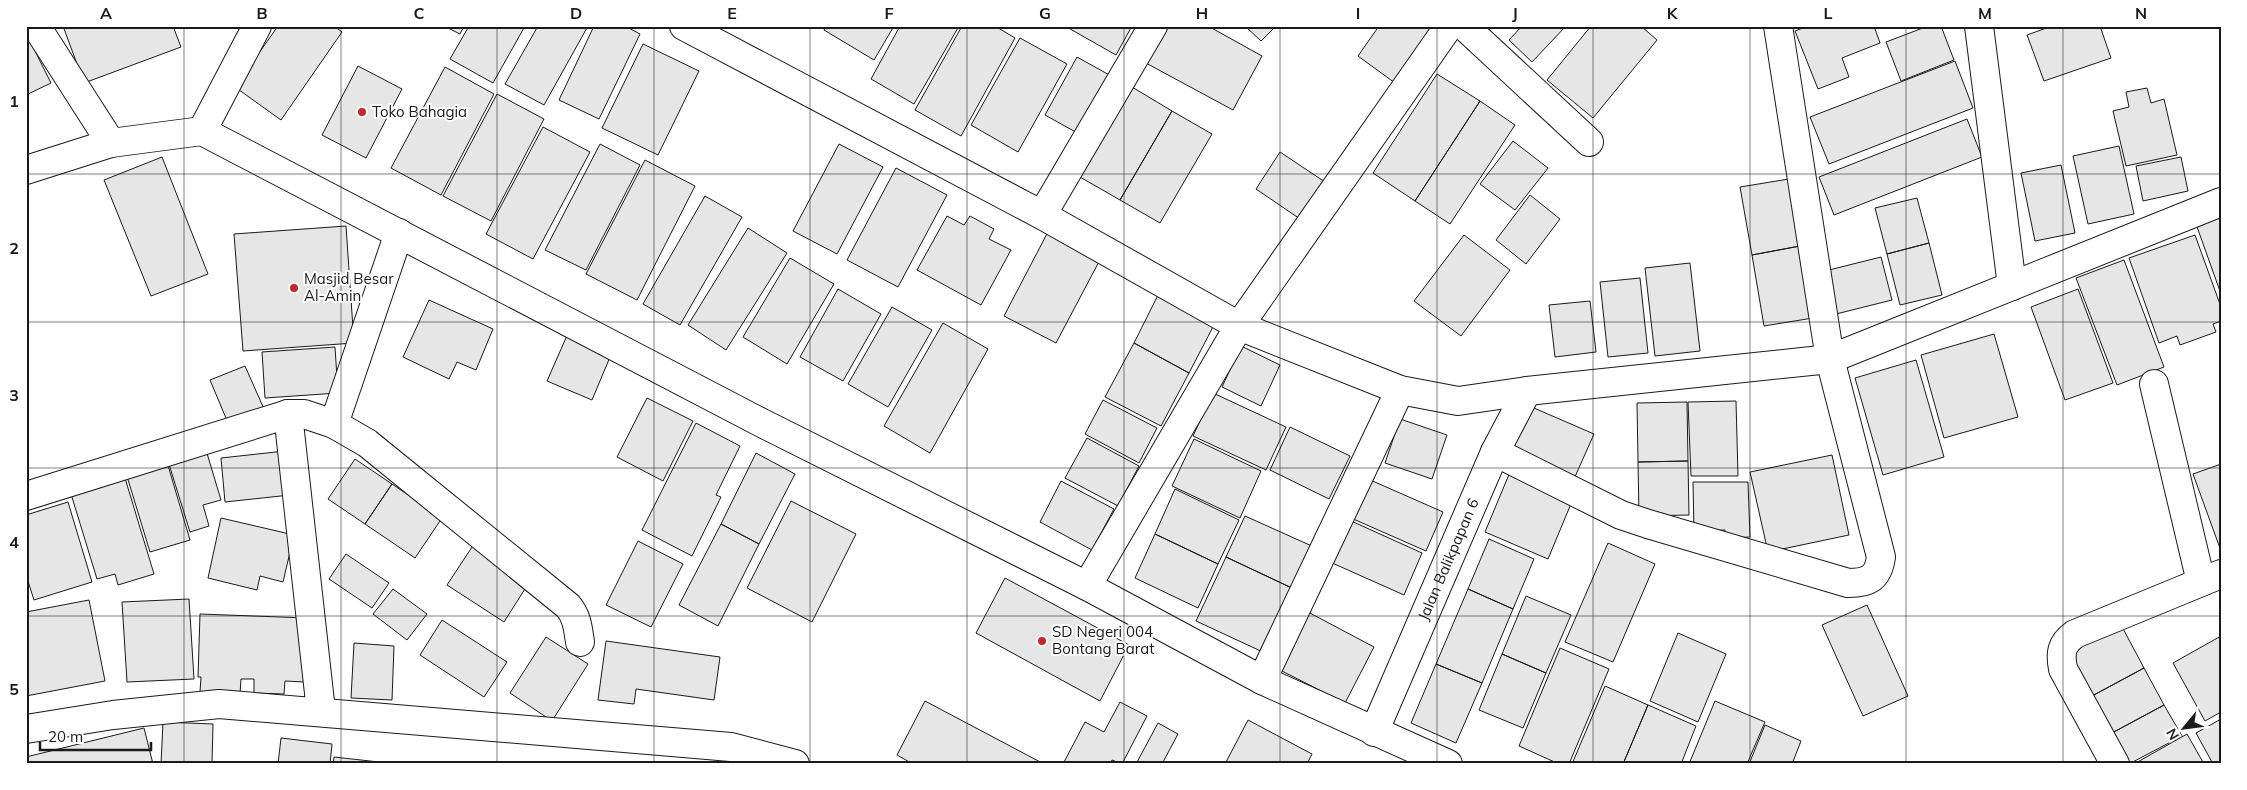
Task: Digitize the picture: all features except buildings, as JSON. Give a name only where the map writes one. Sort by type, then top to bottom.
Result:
[{"type":"street","points":[[36,26],[111,143]]},
{"type":"street","points":[[202,131],[257,26]]},
{"type":"street","points":[[684,26],[1042,215],[1239,326],[1400,390],[1458,401],[1527,391],[1830,359],[2221,202]]},
{"type":"street","points":[[1042,215],[1153,26]]},
{"type":"street","points":[[1087,586],[1239,326],[1449,26]]},
{"type":"street","points":[[1464,26],[1589,142]]},
{"type":"street","points":[[1495,452],[1621,515],[1848,583],[1860,583],[1870,579],[1879,569],[1881,557],[1830,359],[1778,26]]},
{"type":"street","points":[[1979,26],[2012,286]]},
{"type":"street","points":[[26,170],[111,143],[202,131],[762,423],[1087,586],[1262,680],[1448,764]]},
{"type":"street","points":[[334,424],[398,233]]},
{"type":"street","points":[[2115,764],[2063,668],[2060,655],[2063,646],[2075,634],[2211,578],[2154,384]]},
{"type":"street","points":[[1262,680],[1400,390]]},
{"type":"street","name":"Jalan Balikpapan 6","points":[[1374,732],[1495,452],[1527,391]]},
{"type":"street","points":[[288,414],[320,711]]},
{"type":"street","points":[[26,496],[288,414],[304,414],[334,424],[367,443],[568,606],[577,621],[580,642]]},
{"type":"street","points":[[26,729],[113,715],[219,704],[731,747],[795,764]]},
{"type":"place","name":"Toko Bahagia","points":[[362,112]]},
{"type":"place","name":"Masjid Besar Al-Amin","points":[[294,288]]},
{"type":"place","name":"SD Negeri 004 Bontang Barat","points":[[1042,641]]}]
